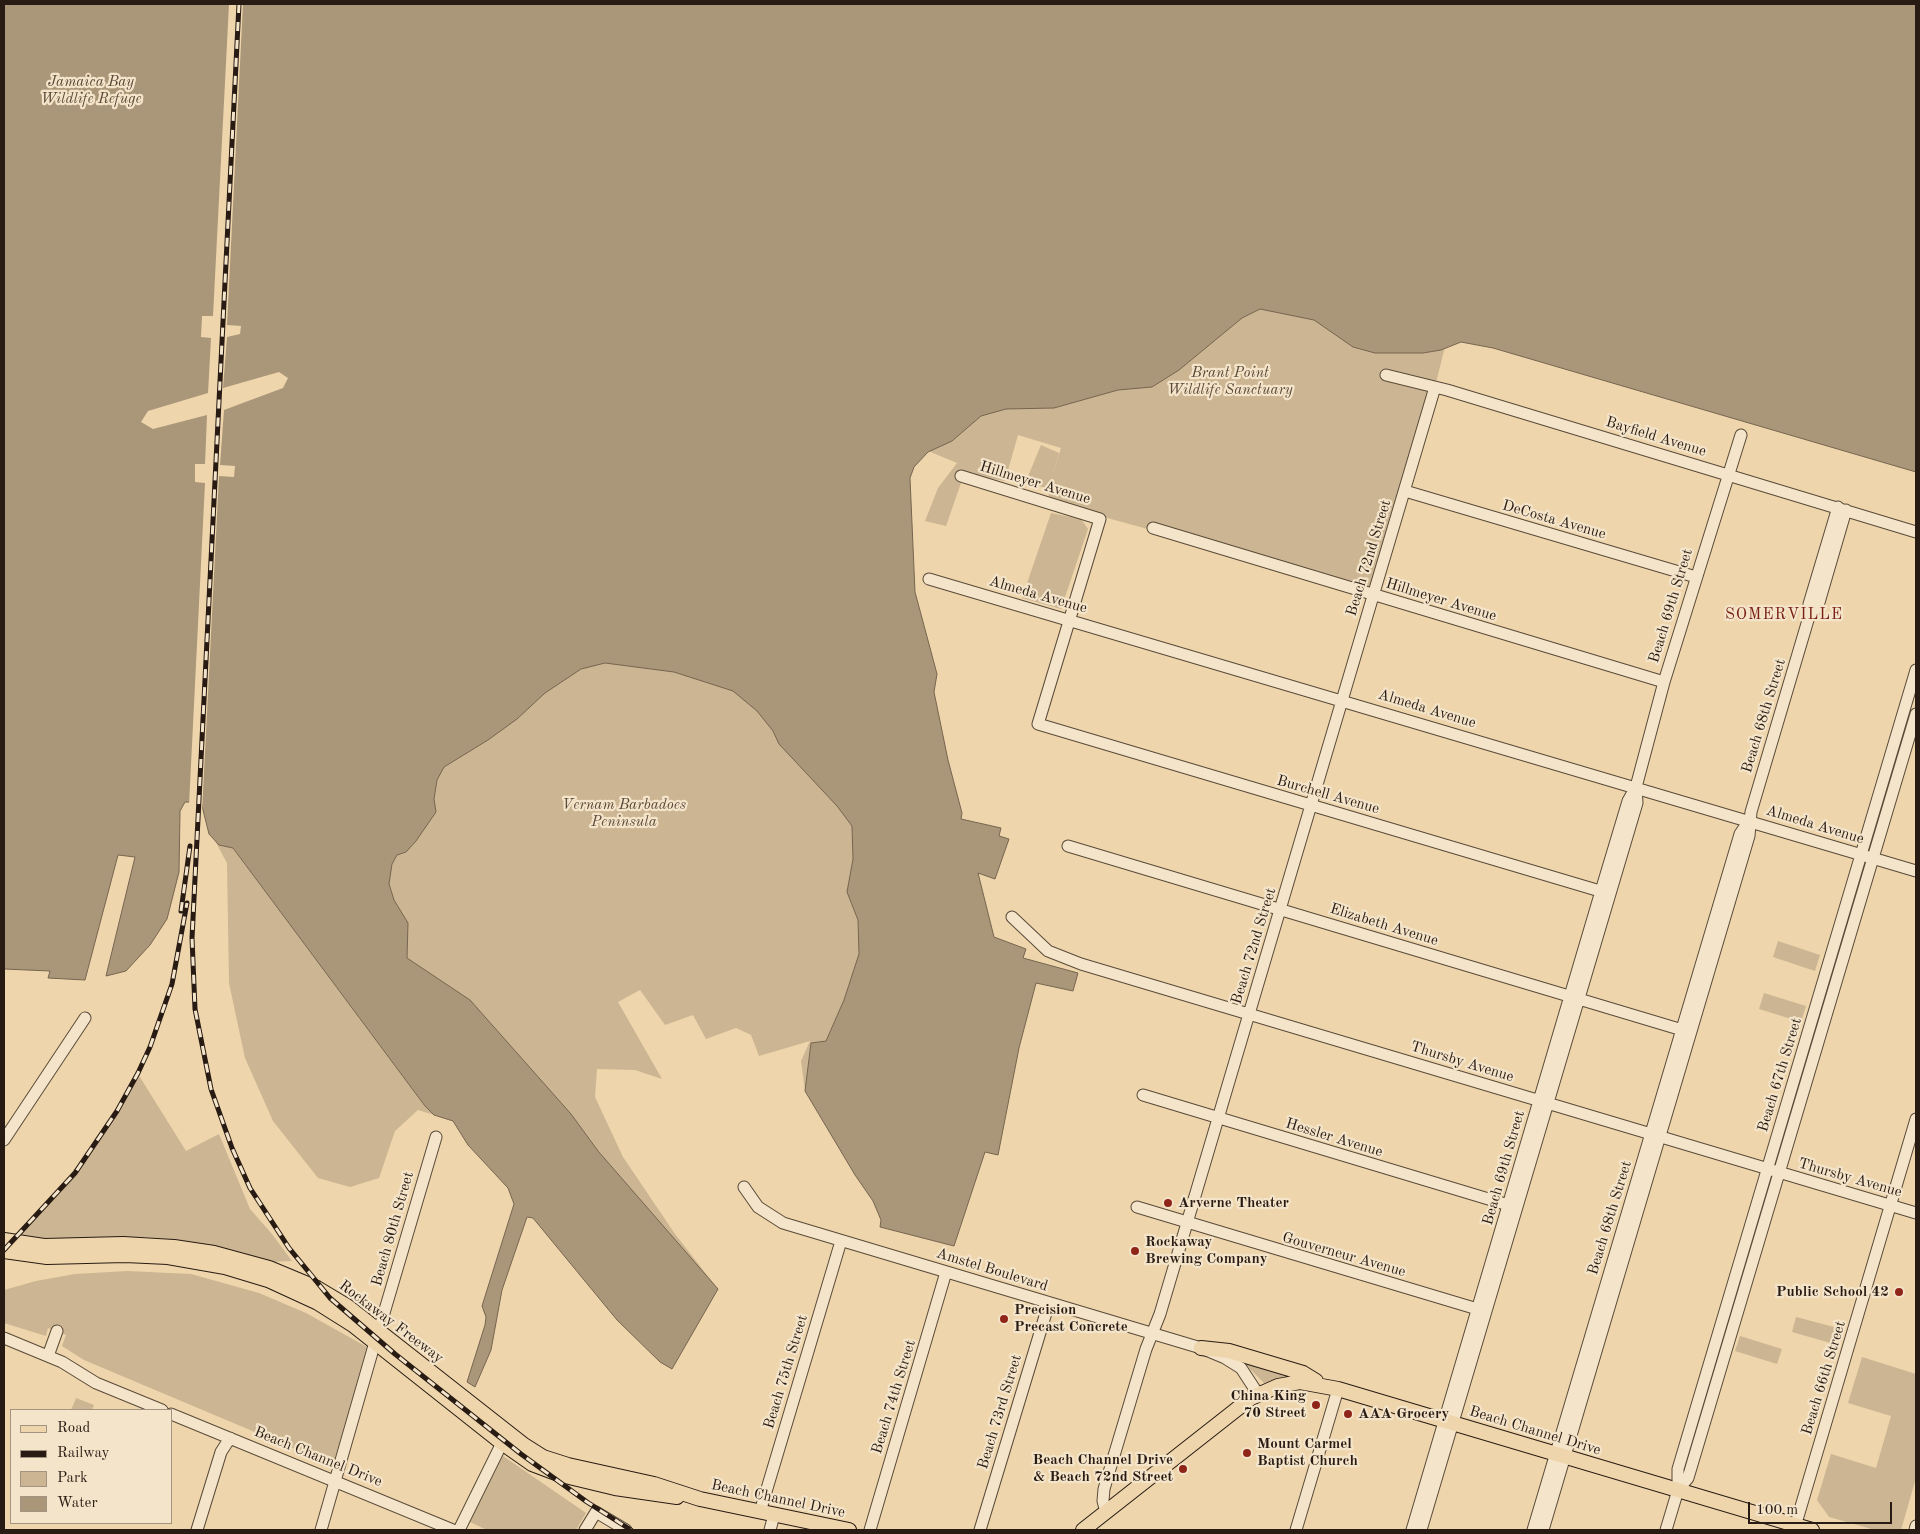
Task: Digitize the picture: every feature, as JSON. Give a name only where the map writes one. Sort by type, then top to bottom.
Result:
[{"type":"main road","name":"Rockaway Freeway","points":[[4,1240],[44,1246],[160,1246],[228,1256],[269,1268],[317,1288],[347,1306],[377,1336],[502,1443],[526,1461],[546,1470],[616,1482]]},
{"type":"main road","name":"Rockaway Freeway","points":[[4,1251],[47,1257],[125,1255],[168,1257],[239,1270],[282,1286],[318,1303],[377,1336],[536,1453],[558,1463],[616,1482]]},
{"type":"main road","points":[[1201,1348],[1229,1351],[1303,1373],[1324,1385]]},
{"type":"main road","name":"Beach Channel Drive","points":[[1084,1530],[1222,1420],[1258,1394],[1290,1383],[1324,1385],[1678,1490],[1795,1528],[1812,1530]]},
{"type":"main road","name":"Beach Channel Drive","points":[[616,1482],[650,1495],[700,1499],[849,1530]]},
{"type":"street","name":"Bayfield Avenue","points":[[1386,375],[1435,387],[1842,508],[1916,532]]},
{"type":"street","name":"Beach 72nd Street","points":[[1106,1512],[1103,1501],[1104,1489],[1187,1223],[1435,387]]},
{"type":"street","name":"Beach 69th Street","points":[[1412,1530],[1448,1422],[1513,1206],[1606,892],[1628,801],[1636,787],[1664,682],[1740,435]]},
{"type":"street","name":"Hillmeyer Avenue","points":[[961,476],[1100,519],[1068,620]]},
{"type":"street","name":"DeCosta Avenue","points":[[1405,491],[1696,577]]},
{"type":"street","name":"Beach 68th Street","points":[[1533,1530],[1560,1455],[1656,1135],[1721,916],[1740,834],[1749,821],[1808,620],[1818,606],[1842,508]]},
{"type":"street","name":"Hillmeyer Avenue","points":[[1153,528],[1373,596],[1664,682]]},
{"type":"street","name":"Almeda Avenue","points":[[929,578],[1916,871]]},
{"type":"street","name":"Burchell Avenue","points":[[1068,620],[1038,724],[1606,892]]},
{"type":"street","name":"Beach 67th Street","points":[[1678,1490],[1676,1474],[1916,670]]},
{"type":"street","name":"Beach 67th Street","points":[[1666,1530],[1678,1490],[1688,1478],[1916,714]]},
{"type":"street","name":"Elizabeth Avenue","points":[[1068,846],[1686,1031]]},
{"type":"street","name":"Thursby Avenue","points":[[1012,918],[1039,944],[1053,953],[1779,1174],[1916,1213]]},
{"type":"street","points":[[4,1140],[85,1018]]},
{"type":"street","name":"Hessler Avenue","points":[[1143,1095],[1513,1206]]},
{"type":"street","name":"Beach 66th Street","points":[[1795,1528],[1916,1119]]},
{"type":"street","name":"Beach 80th Street","points":[[321,1530],[436,1136]]},
{"type":"street","name":"Amstel Boulevard","points":[[744,1187],[758,1207],[778,1221],[1201,1348],[1236,1364],[1245,1372],[1258,1394]]},
{"type":"street","name":"Gouverneur Avenue","points":[[1137,1207],[1481,1311]]},
{"type":"street","name":"Beach 75th Street","points":[[760,1512],[841,1241]]},
{"type":"street","name":"Beach 74th Street","points":[[870,1530],[946,1272]]},
{"type":"street","name":"Beach 73rd Street","points":[[980,1530],[1049,1303]]},
{"type":"street","points":[[48,1356],[57,1331]]},
{"type":"street","points":[[4,1338],[48,1356],[104,1386],[160,1409]]},
{"type":"street","points":[[1296,1530],[1338,1389]]},
{"type":"street","name":"Beach Channel Drive","points":[[172,1414],[453,1530]]},
{"type":"street","name":"Beach 69th Street","points":[[1421,1530],[1448,1422]]},
{"type":"street","points":[[197,1530],[221,1452],[230,1438]]},
{"type":"street","points":[[459,1530],[502,1443]]},
{"type":"street","name":"Beach 68th Street","points":[[1543,1530],[1560,1455]]},
{"type":"street","points":[[587,1526],[596,1512],[626,1530]]},
{"type":"street","points":[[770,1530],[774,1515]]},
{"type":"street","points":[[1915,1530],[1916,1526]]},
{"type":"green space","name":"Brant Point Wildlife Sanctuary","points":[[1461,282],[1435,387],[1373,596],[1210,546],[1111,519],[1055,500],[1049,496],[1047,489],[1026,481],[1041,445],[1059,453],[1051,479],[1061,448],[1018,435],[1005,481],[967,475],[961,483],[946,526],[925,521],[938,488],[957,463],[928,451],[926,319]]},
{"type":"green space","points":[[1051,513],[1081,519],[1088,529],[1061,609],[1022,598]]},
{"type":"green space","name":"Vernam Barbadoes Peninsula","points":[[603,656],[678,665],[738,688],[848,797],[869,929],[831,1042],[811,1043],[805,1091],[801,1061],[810,1041],[759,1056],[751,1035],[736,1028],[706,1039],[693,1015],[665,1025],[640,990],[618,1002],[662,1079],[635,1070],[597,1069],[595,1097],[623,1157],[675,1234],[718,1289],[694,1262],[401,967],[380,859],[425,775],[505,714]]},
{"type":"green space","points":[[215,841],[232,847],[425,1106],[434,1115],[418,1110],[395,1131],[379,1178],[350,1187],[318,1178],[273,1121],[245,1058],[229,983],[227,863]]},
{"type":"green space","points":[[1778,941],[1820,955],[1815,971],[1773,957]]},
{"type":"green space","points":[[1764,993],[1806,1006],[1801,1022],[1759,1009]]},
{"type":"green space","points":[[138,1074],[186,1151],[219,1134],[250,1209],[292,1261],[270,1262],[231,1250],[180,1240],[144,1237],[33,1240],[18,1237],[62,1191],[95,1148]]},
{"type":"green space","points":[[127,1271],[191,1274],[259,1293],[306,1313],[367,1347],[333,1465],[84,1360],[62,1346],[66,1335],[48,1328],[46,1336],[4,1323],[4,1290],[36,1281],[75,1274]]},
{"type":"green space","points":[[1796,1317],[1838,1328],[1834,1344],[1792,1332]]},
{"type":"green space","points":[[1740,1336],[1782,1349],[1777,1364],[1735,1351]]},
{"type":"green space","points":[[1862,1357],[1916,1374],[1916,1478],[1901,1530],[1875,1530],[1829,1517],[1817,1500],[1831,1454],[1876,1468],[1891,1416],[1848,1403]]},
{"type":"green space","points":[[1242,1361],[1295,1375],[1264,1383]]},
{"type":"green space","points":[[76,1398],[94,1405],[92,1409],[71,1409]]},
{"type":"green space","points":[[503,1456],[586,1513],[576,1530],[487,1530],[470,1522]]},
{"type":"water","points":[[4,4],[1916,4],[1916,472],[1493,348],[1461,342],[1441,350],[1423,353],[1375,353],[1353,347],[1314,320],[1260,309],[1242,318],[1179,370],[1152,387],[1118,390],[1054,408],[1006,409],[981,416],[952,441],[928,452],[914,467],[910,478],[915,592],[937,674],[934,692],[948,760],[962,813],[961,819],[1001,828],[999,836],[1009,839],[995,879],[978,873],[994,937],[1026,949],[1023,958],[1078,973],[1073,991],[1036,983],[1019,1048],[998,1155],[985,1152],[954,1246],[880,1227],[881,1220],[873,1201],[855,1175],[805,1091],[811,1043],[826,1041],[844,1000],[859,954],[858,920],[847,892],[853,859],[852,826],[837,806],[779,744],[773,731],[757,711],[733,691],[674,672],[605,663],[581,669],[545,693],[517,719],[488,740],[444,767],[437,780],[434,799],[436,812],[416,841],[406,852],[397,855],[392,864],[389,884],[394,900],[408,923],[407,958],[470,1000],[571,1114],[598,1151],[718,1289],[672,1369],[660,1362],[617,1320],[533,1218],[527,1217],[502,1290],[491,1350],[475,1387],[467,1382],[485,1325],[486,1317],[482,1306],[514,1204],[508,1188],[468,1145],[453,1121],[434,1115],[425,1106],[233,848],[219,845],[209,834],[201,802],[185,802],[180,811],[179,872],[167,919],[150,945],[126,971],[106,976],[135,857],[118,855],[85,980],[48,978],[50,971],[4,969]]},
{"type":"pier","points":[[229,4],[243,4],[227,325],[241,326],[240,334],[227,337],[223,388],[279,372],[288,378],[283,388],[224,410],[220,465],[235,466],[234,477],[219,476],[202,812],[199,805],[189,805],[205,483],[195,482],[195,464],[205,464],[207,415],[153,429],[141,422],[148,411],[208,393],[211,338],[201,337],[202,316],[213,316]]},
{"type":"railway","points":[[239,4],[192,938],[195,1009],[211,1089],[232,1148],[250,1188],[289,1248],[330,1298],[395,1354],[521,1454],[587,1502],[631,1530]]},
{"type":"railway","points":[[181,911],[190,846]]},
{"type":"railway","points":[[4,1250],[75,1173],[117,1111],[138,1073],[150,1047],[172,984],[187,903]]},
{"type":"place","name":"Arverne Theater","points":[[1168,1203]]},
{"type":"place","name":"Rockaway Brewing Company","points":[[1135,1251]]},
{"type":"place","name":"Public School 42","points":[[1899,1292]]},
{"type":"place","name":"Precision Precast Concrete","points":[[1004,1319]]},
{"type":"place","name":"China King 70 Street","points":[[1316,1405]]},
{"type":"place","name":"AAA Grocery","points":[[1348,1414]]},
{"type":"place","name":"Mount Carmel Baptist Church","points":[[1247,1453]]},
{"type":"place","name":"Beach Channel Drive & Beach 72nd Street","points":[[1183,1469]]},
{"type":"district","name":"SOMERVILLE","points":[[1784,615]]},
{"type":"park label","name":"Jamaica Bay Wildlife Refuge","points":[[91,90]]}]
